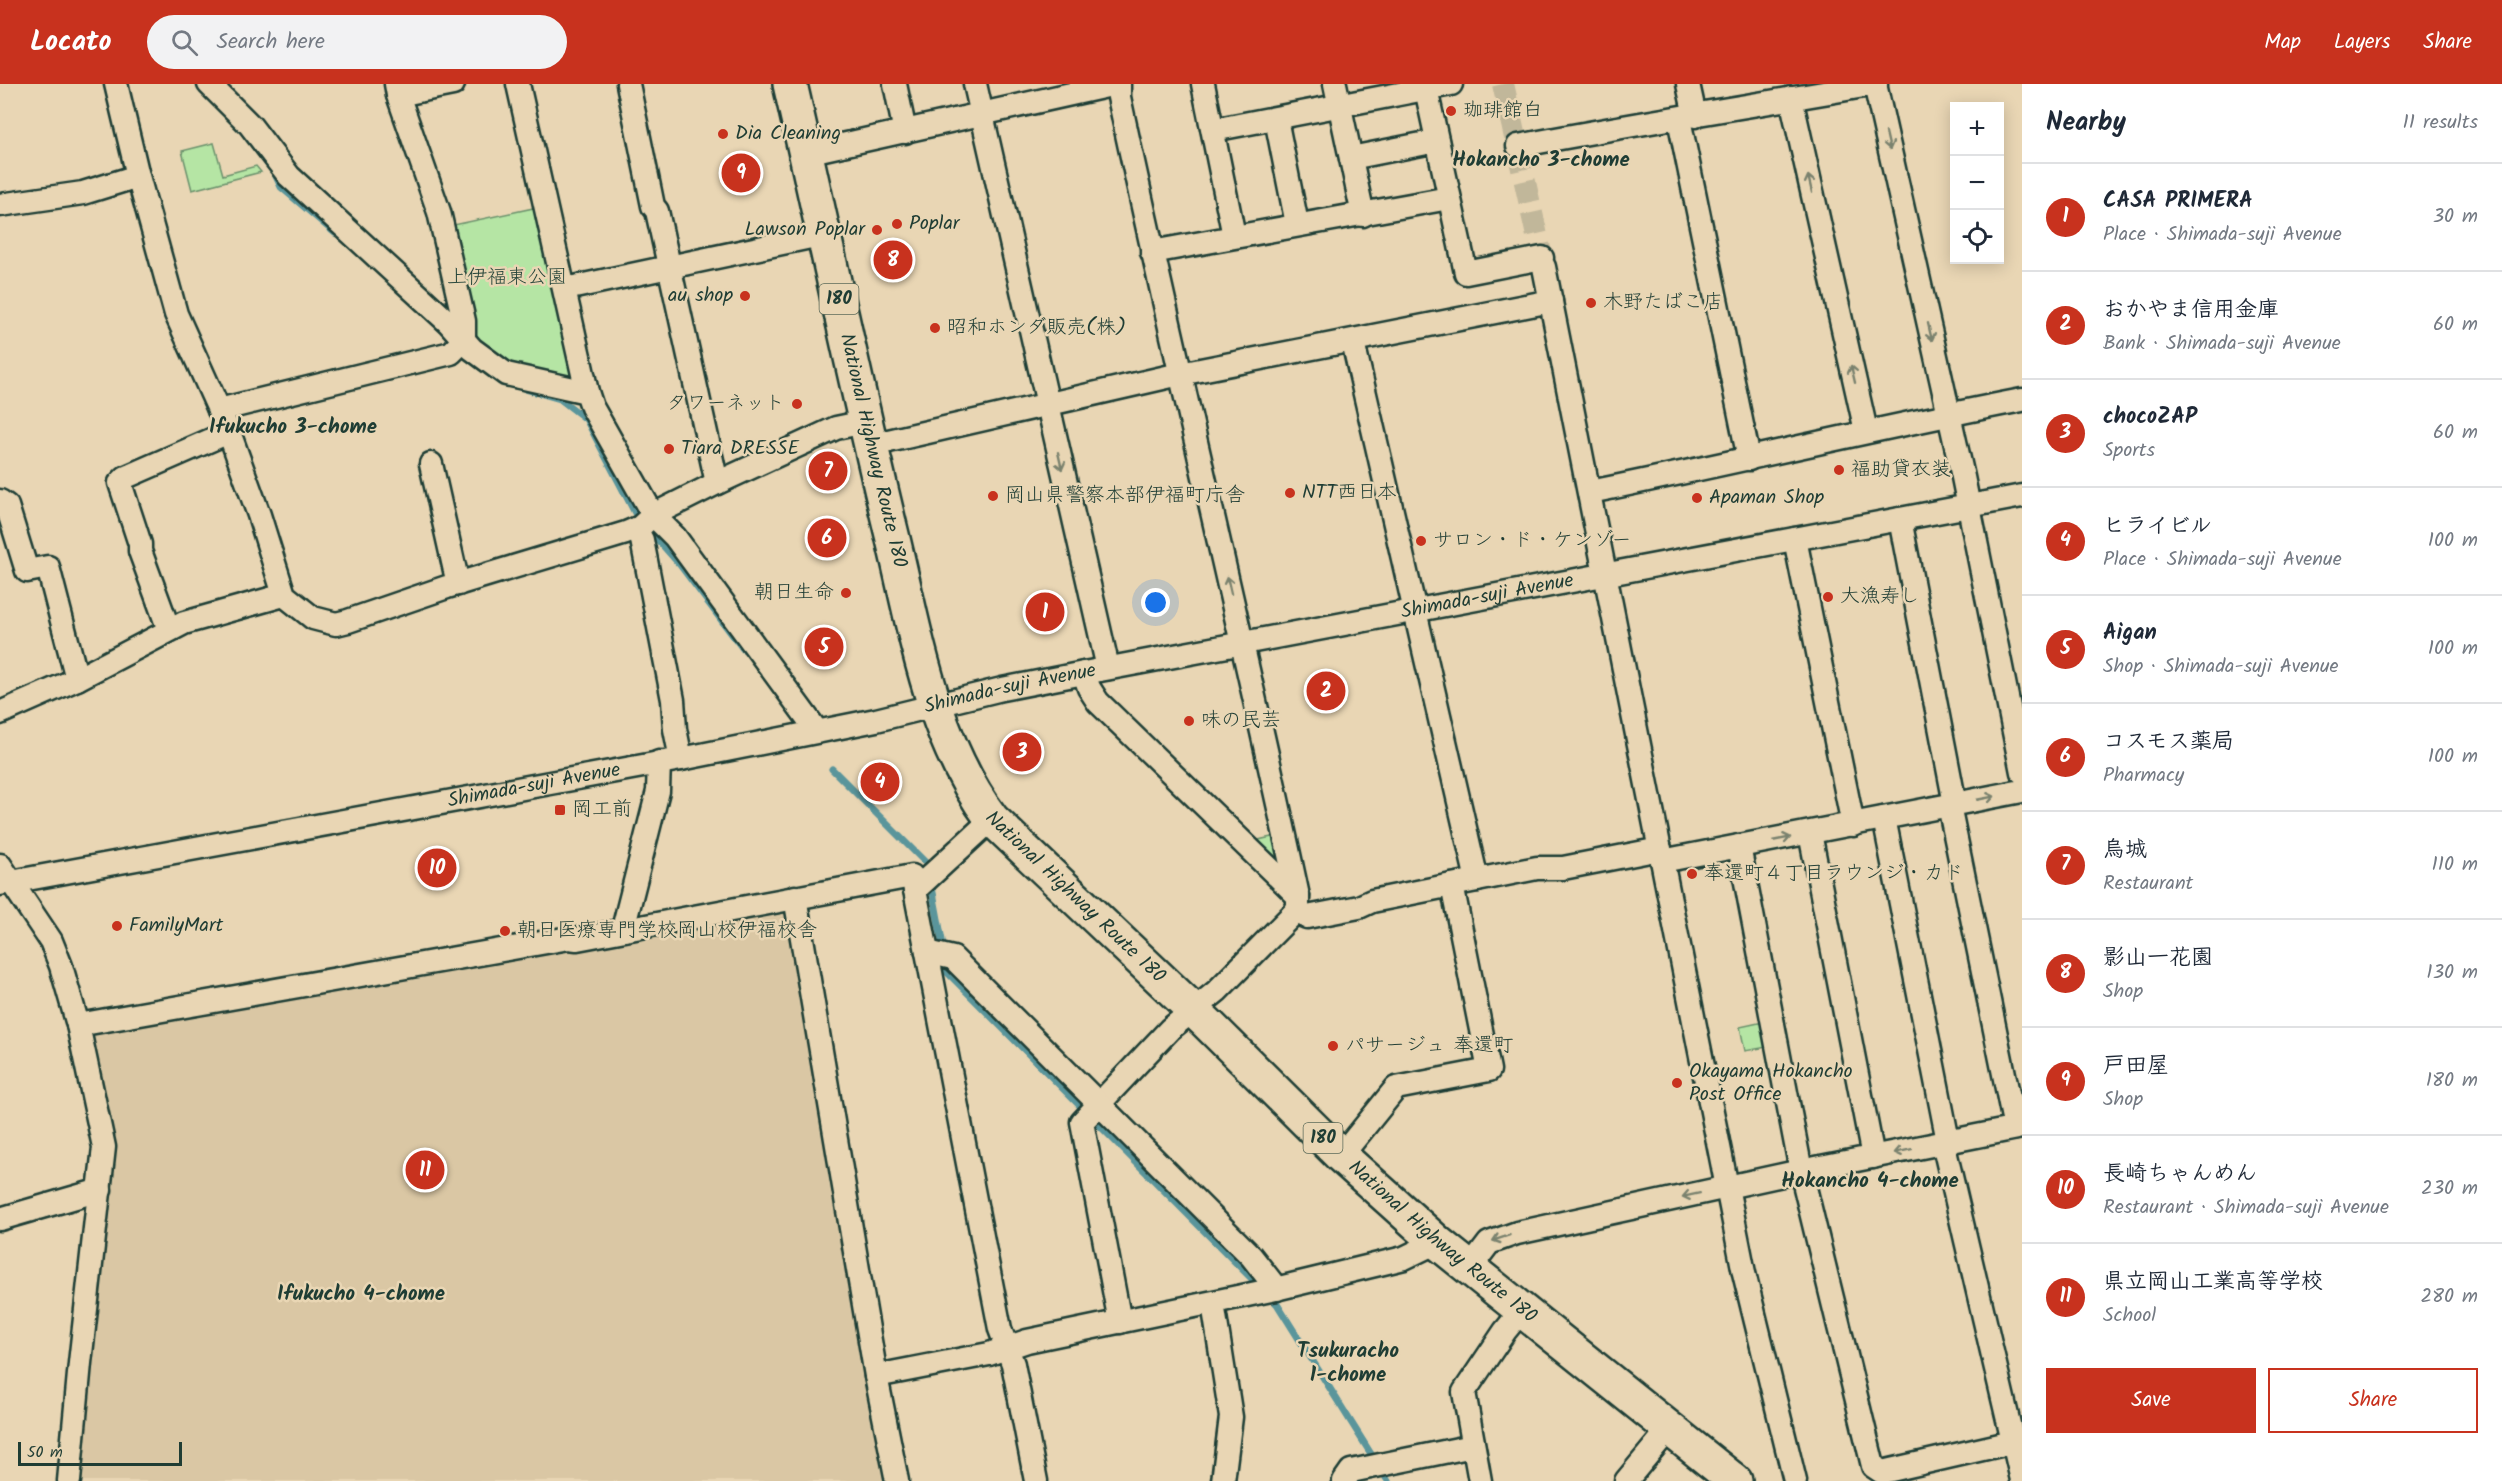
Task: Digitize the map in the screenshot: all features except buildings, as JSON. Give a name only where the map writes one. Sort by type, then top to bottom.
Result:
[{"type":"highway","name":"National Highway Route 180","points":[[790,84],[868,433],[919,646],[952,754],[972,793],[992,819],[1193,1010],[1341,1156],[1437,1242],[1735,1481]]},
{"type":"street","points":[[116,84],[138,176],[176,314],[229,432],[259,515],[284,595],[313,618],[336,624],[645,523],[717,483],[836,428],[868,433],[1047,404],[1180,374],[1353,342],[1551,301]]},
{"type":"street","points":[[208,84],[250,125],[289,176],[441,316],[458,346],[506,374],[587,392]]},
{"type":"street","points":[[453,84],[397,89],[439,212],[464,321],[458,346]]},
{"type":"street","points":[[518,84],[566,289],[587,392],[645,523],[642,540],[673,700],[675,729],[670,760],[658,791],[623,928]]},
{"type":"street","points":[[628,84],[653,206],[657,211],[717,483]]},
{"type":"street","points":[[895,84],[905,132]]},
{"type":"street","points":[[975,84],[1108,668]]},
{"type":"street","points":[[806,153],[981,113],[1045,92],[1118,84],[1152,252],[1242,642],[1296,904]]},
{"type":"street","points":[[1203,84],[1234,236]]},
{"type":"street","points":[[1213,130],[1276,118],[1337,94],[1426,89],[1451,84]]},
{"type":"street","points":[[1688,84],[1687,117],[1749,459]]},
{"type":"street","points":[[1518,146],[1627,125],[1687,117],[1784,94],[1875,84],[1968,506],[2022,772]]},
{"type":"street","points":[[1426,89],[1467,273],[1543,263],[1726,1187],[1744,1274],[1795,1481]]},
{"type":"street","points":[[1337,94],[1363,215]]},
{"type":"street","points":[[1784,94],[1866,431]]},
{"type":"street","points":[[1276,118],[1297,224]]},
{"type":"street","points":[[1351,158],[1437,141]]},
{"type":"street","points":[[0,205],[82,194],[138,176]]},
{"type":"street","points":[[1152,252],[1449,198]]},
{"type":"street","points":[[566,289],[825,234]]},
{"type":"street","points":[[1353,342],[1477,880]]},
{"type":"street","points":[[219,410],[458,346]]},
{"type":"street","points":[[1590,492],[1749,459],[1866,431],[2022,400]]},
{"type":"street","points":[[169,630],[140,551],[140,544],[120,483],[126,477],[229,432]]},
{"type":"street","points":[[430,464],[458,584]]},
{"type":"street","name":"Shimada-suji Avenue","points":[[4,877],[670,760],[876,720],[1002,689],[1108,668],[2022,496]]},
{"type":"street","points":[[0,501],[7,506],[27,571],[48,567],[77,679]]},
{"type":"street","points":[[1470,1268],[1489,1243],[1498,1238],[1801,1171],[2018,1128],[1952,805],[1900,519]]},
{"type":"street","points":[[645,523],[675,537],[817,731]]},
{"type":"street","points":[[1795,538],[1853,825]]},
{"type":"street","points":[[0,713],[77,679],[184,623],[284,595]]},
{"type":"street","points":[[1084,673],[1089,688],[1098,702],[1307,917],[1537,868],[1563,868],[1739,846],[2022,791]]},
{"type":"street","points":[[1884,818],[1946,1142],[2022,1480]]},
{"type":"street","points":[[925,881],[992,819]]},
{"type":"street","points":[[1810,833],[1873,1157]]},
{"type":"street","points":[[1739,846],[1801,1171],[1873,1466],[1882,1472],[2013,1442]]},
{"type":"street","points":[[78,1025],[569,938],[578,939],[623,928],[912,876],[925,881]]},
{"type":"street","points":[[4,877],[51,941],[78,1025],[104,1147],[69,1481]]},
{"type":"street","points":[[925,881],[1000,1329],[1013,1364],[1036,1481]]},
{"type":"street","points":[[1341,1156],[1396,1088],[1489,1070],[1452,885]]},
{"type":"street","points":[[795,897],[876,1376],[897,1481]]},
{"type":"street","points":[[1091,1111],[1170,1029],[1217,991],[1296,904]]},
{"type":"street","points":[[939,955],[1091,1111],[1251,1256],[1268,1291]]},
{"type":"street","points":[[1091,1111],[1120,1322]]},
{"type":"street","points":[[0,1220],[100,1190]]},
{"type":"street","points":[[876,1376],[989,1354],[1027,1341],[1268,1291],[1404,1258],[1437,1242]]},
{"type":"street","points":[[1213,1303],[1231,1417],[1224,1481]]},
{"type":"street","points":[[1480,1481],[1464,1392],[1505,1331],[1523,1309]]},
{"type":"street","points":[[1626,1481],[1670,1428]]},
{"type":"street","points":[[1344,1481],[1351,1471],[1473,1446]]},
{"type":"shaded area","points":[[788,907],[887,1481],[78,1481],[106,1219],[88,1033]]},
{"type":"green space","points":[[214,143],[223,175],[256,166],[261,172],[192,190],[182,151]]},
{"type":"green space","name":"上伊福東公園","points":[[538,207],[574,380],[511,369],[470,340],[449,226]]},
{"type":"green space","points":[[1276,836],[1280,861],[1277,862],[1254,841]]},
{"type":"green space","points":[[1768,1021],[1773,1046],[1745,1051],[1740,1027]]},
{"type":"waterway","points":[[275,174],[281,187],[335,233]]},
{"type":"waterway","points":[[525,389],[560,399],[586,419],[636,515],[680,565],[743,649]]},
{"type":"waterway","points":[[832,769],[929,866],[929,871]]},
{"type":"waterway","points":[[931,882],[944,951]]},
{"type":"waterway","points":[[945,962],[947,972],[1260,1287]]},
{"type":"waterway","points":[[1268,1295],[1277,1304],[1388,1481]]},
{"type":"tunnel","points":[[1503,84],[1544,267]]},
{"type":"place","name":"珈琲館白","points":[[1451,111]]},
{"type":"place","name":"Dia Cleaning","points":[[723,134]]},
{"type":"place","name":"戸田屋","points":[[741,173]]},
{"type":"place","name":"Poplar","points":[[897,224]]},
{"type":"place","name":"Lawson Poplar","points":[[877,230]]},
{"type":"place","name":"影山一花園","points":[[893,260]]},
{"type":"place","name":"au shop","points":[[745,296]]},
{"type":"place","name":"木野たばこ店","points":[[1591,303]]},
{"type":"place","name":"昭和ホンダ販売(株)","points":[[935,328]]},
{"type":"place","name":"タワーネット","points":[[797,404]]},
{"type":"place","name":"Tiara DRESSE","points":[[669,449]]},
{"type":"place","name":"福助貸衣装","points":[[1839,470]]},
{"type":"place","name":"烏城","points":[[828,471]]},
{"type":"place","name":"NTT西日本","points":[[1290,493]]},
{"type":"place","name":"岡山県警察本部伊福町庁舎","points":[[993,496]]},
{"type":"place","name":"Apaman Shop","points":[[1697,498]]},
{"type":"place","name":"コスモス薬局","points":[[827,538]]},
{"type":"place","name":"サロン・ド・ケンゾー","points":[[1421,541]]},
{"type":"place","name":"朝日生命","points":[[846,593]]},
{"type":"place","name":"大漁寿し","points":[[1828,597]]},
{"type":"place","name":"CASA PRIMERA","points":[[1045,612]]},
{"type":"place","name":"Aigan","points":[[824,647]]},
{"type":"place","name":"おかやま信用金庫","points":[[1326,691]]},
{"type":"place","name":"味の民芸","points":[[1189,721]]},
{"type":"place","name":"chocoZAP","points":[[1022,752]]},
{"type":"place","name":"ヒライビル","points":[[880,782]]},
{"type":"place","name":"岡工前","points":[[560,810]]},
{"type":"place","name":"長崎ちゃんめん","points":[[437,868]]},
{"type":"place","name":"奉還町４丁目ラウンジ・カド","points":[[1692,874]]},
{"type":"place","name":"FamilyMart","points":[[117,926]]},
{"type":"place","name":"朝日医療専門学校岡山校伊福校舎","points":[[505,931]]},
{"type":"place","name":"パサージュ 奉還町","points":[[1333,1046]]},
{"type":"place","name":"Okayama Hokancho Post Office","points":[[1677,1083]]},
{"type":"place","name":"県立岡山工業高等学校","points":[[425,1170]]},
{"type":"district","name":"Hokancho 3-chome","points":[[1541,160]]},
{"type":"district","name":"Ifukucho 3-chome","points":[[293,427]]},
{"type":"district","name":"Hokancho 4-chome","points":[[1870,1181]]},
{"type":"district","name":"Ifukucho 4-chome","points":[[361,1294]]},
{"type":"district","name":"Tsukuracho 1-chome","points":[[1348,1363]]}]
